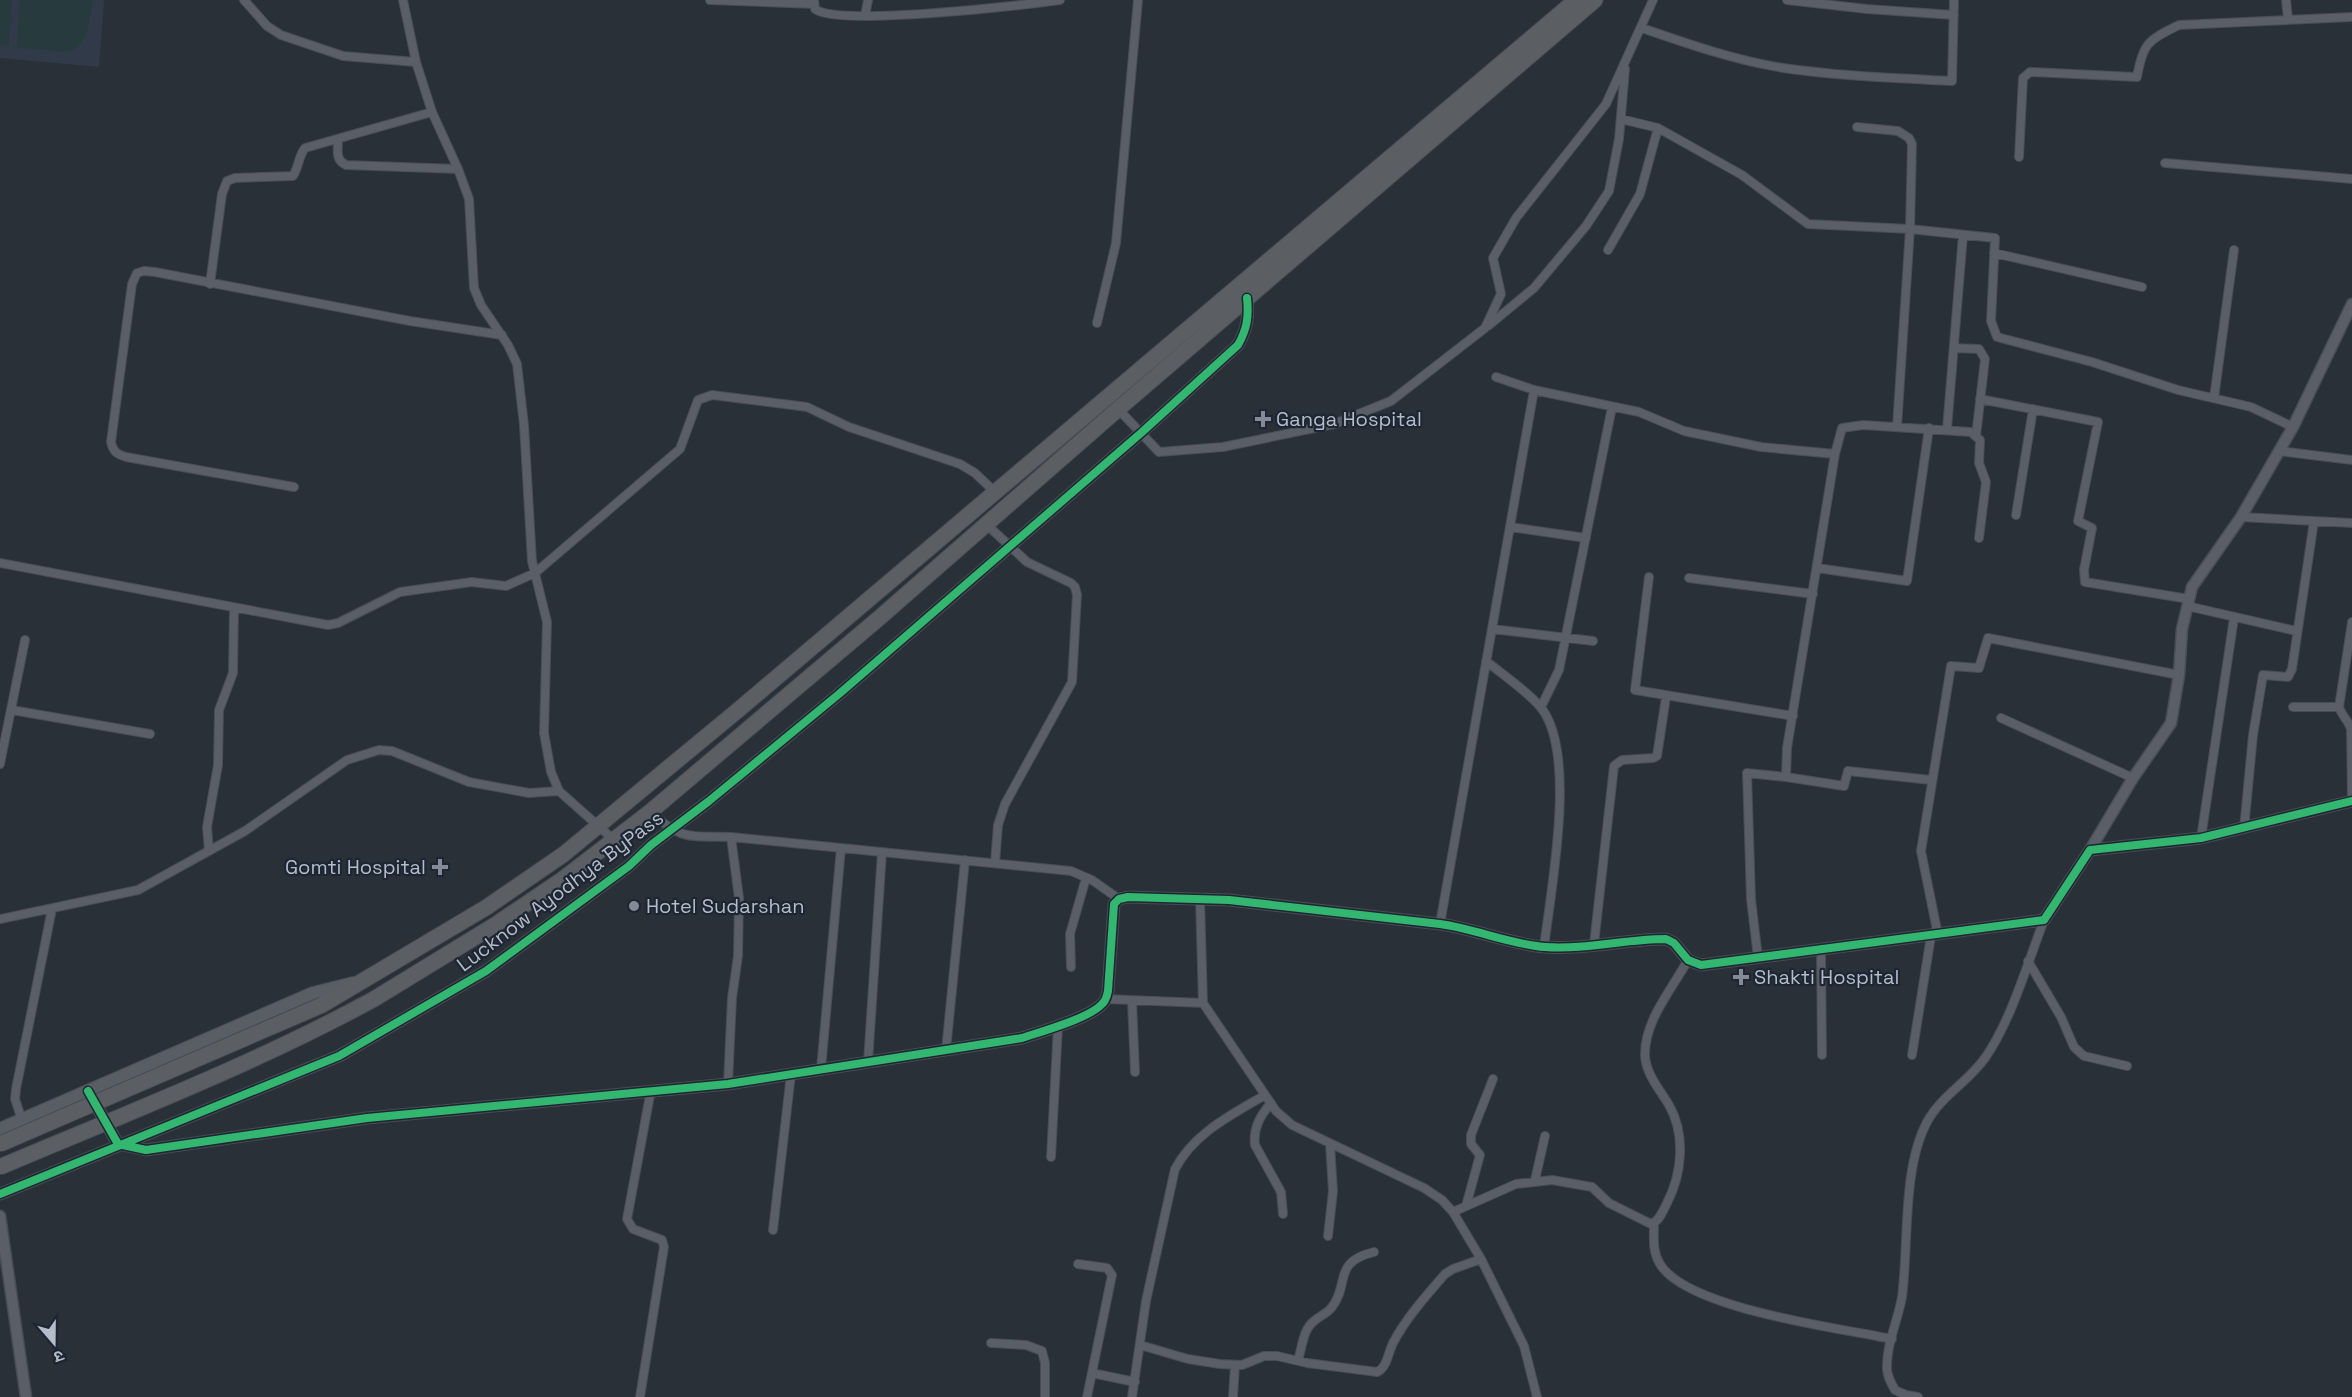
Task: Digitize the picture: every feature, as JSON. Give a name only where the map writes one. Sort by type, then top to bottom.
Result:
[{"type":"highway","points":[[0,1144],[322,1005],[487,907],[564,854],[737,711],[1576,0]]},
{"type":"highway","points":[[0,1167],[332,1022],[495,925],[563,879],[650,812],[878,619],[1118,409],[1595,0]]},
{"type":"main road","points":[[0,1128],[314,993],[370,978]]},
{"type":"street","points":[[244,0],[267,26],[280,35],[343,56],[416,62]]},
{"type":"street","points":[[403,0],[416,62],[432,112],[458,169],[471,208],[474,288],[485,312],[502,335],[517,363],[524,425],[531,551],[547,622],[544,733],[551,772],[559,791],[614,840]]},
{"type":"street","points":[[710,0],[814,2],[820,13],[846,16],[985,10],[1060,0]]},
{"type":"street","points":[[865,16],[867,0]]},
{"type":"street","points":[[1098,322],[1116,243],[1138,0]]},
{"type":"street","points":[[1485,328],[1501,294],[1493,258],[1516,218],[1606,104],[1626,65],[1653,0]]},
{"type":"street","points":[[1787,0],[1867,9],[1954,15]]},
{"type":"street","points":[[1642,28],[1705,50],[1782,68],[1857,76],[1952,81],[1954,0]]},
{"type":"street","points":[[2286,0],[2289,19]]},
{"type":"street","points":[[2019,157],[2024,78],[2030,72],[2137,77],[2141,54],[2154,38],[2179,25],[2352,17]]},
{"type":"street","points":[[1118,409],[1159,452],[1222,447],[1334,424],[1391,401],[1534,288],[1586,226],[1609,190],[1621,119],[1626,65]]},
{"type":"street","points":[[210,284],[222,194],[227,181],[235,178],[293,176],[297,170],[300,154],[305,148],[338,141],[432,112]]},
{"type":"street","points":[[1621,119],[1658,128],[1742,176],[1808,224],[1910,229],[1995,238],[1991,321],[1997,337],[2092,362],[2178,390],[2251,407],[2293,427]]},
{"type":"street","points":[[1857,127],[1898,130],[1909,138],[1912,144],[1910,229],[1897,427]]},
{"type":"street","points":[[1608,250],[1640,194],[1658,128]]},
{"type":"street","points":[[338,141],[338,157],[340,162],[346,165],[458,169]]},
{"type":"street","points":[[2165,163],[2352,179]]},
{"type":"street","points":[[1947,429],[1963,235]]},
{"type":"street","points":[[2214,398],[2234,250]]},
{"type":"street","points":[[1994,253],[2142,287]]},
{"type":"street","points":[[294,487],[126,457],[112,449],[111,442],[134,278],[137,273],[144,271],[410,321],[502,335]]},
{"type":"street","name":"Lucknow Ayodhya ByPass","points":[[0,1194],[118,1144],[339,1056],[486,971],[629,866],[709,801],[839,694],[1141,433],[1238,345],[1245,333],[1249,318],[1247,298]]},
{"type":"street","points":[[1918,1397],[1894,1390],[1888,1378],[1887,1369],[1902,1293],[1912,1172],[1918,1144],[1933,1113],[1986,1057],[2007,1017],[2044,920],[2090,850],[2133,778],[2171,723],[2182,629],[2192,587],[2241,517],[2293,427],[2352,304]]},
{"type":"street","points":[[1954,348],[1979,349],[1985,358],[1976,436]]},
{"type":"street","points":[[1496,377],[1534,390],[1639,412],[1684,430],[1706,435],[1761,447],[1835,454]]},
{"type":"street","points":[[1440,924],[1534,390]]},
{"type":"street","points":[[0,563],[328,625],[338,623],[400,592],[472,582],[506,586],[535,573],[680,449],[685,441],[698,400],[712,395],[807,407],[849,428],[960,464],[975,473],[995,492]]},
{"type":"street","points":[[1980,399],[2098,422],[2078,521],[2092,528],[2084,570],[2085,582],[2188,603],[2234,618],[2296,631]]},
{"type":"street","points":[[1541,707],[1559,670],[1612,406]]},
{"type":"street","points":[[2016,515],[2033,409]]},
{"type":"street","points":[[1786,777],[1787,748],[1835,454],[1842,428],[1863,425],[1947,429],[1971,432],[1976,436],[1980,440],[1979,463],[1986,482],[1979,538]]},
{"type":"street","points":[[1817,568],[1907,581],[1929,428]]},
{"type":"street","points":[[2279,451],[2352,460]]},
{"type":"street","points":[[2241,517],[2352,523]]},
{"type":"street","points":[[2244,829],[2253,735],[2263,675],[2288,677],[2292,669],[2314,521]]},
{"type":"street","points":[[986,524],[1034,566],[1071,583],[1077,595],[1072,682],[1005,804],[998,825],[995,863]]},
{"type":"street","points":[[1510,527],[1586,538]]},
{"type":"street","points":[[1649,577],[1635,690],[1666,697],[1793,716]]},
{"type":"street","points":[[1689,578],[1813,594]]},
{"type":"street","points":[[209,851],[207,827],[218,765],[219,710],[233,673],[234,608]]},
{"type":"street","points":[[2201,838],[2234,618]]},
{"type":"street","points":[[2090,850],[2201,838],[2352,801],[2351,729],[2339,707],[2352,622]]},
{"type":"street","points":[[1492,629],[1593,641]]},
{"type":"street","points":[[1912,1055],[1935,935],[1921,851],[1951,666],[1979,668],[1988,638],[2178,675]]},
{"type":"street","points":[[0,764],[25,640]]},
{"type":"street","points":[[1486,661],[1541,707],[1551,723],[1560,791],[1544,947]]},
{"type":"street","points":[[1594,944],[1614,766],[1622,760],[1657,756],[1666,697]]},
{"type":"street","points":[[2293,707],[2339,707]]},
{"type":"street","points":[[12,710],[150,734]]},
{"type":"street","points":[[2001,718],[2133,778]]},
{"type":"street","points":[[0,919],[138,890],[246,831],[347,760],[379,750],[392,751],[469,782],[529,793],[559,791]]},
{"type":"street","points":[[1758,958],[1751,899],[1748,773],[1844,786],[1848,771],[1931,780]]},
{"type":"street","points":[[650,812],[671,830],[692,836],[731,837],[1071,871],[1119,899]]},
{"type":"street","points":[[728,1084],[732,998],[739,945],[738,889],[731,837]]},
{"type":"street","points":[[821,1069],[841,848]]},
{"type":"street","points":[[868,1062],[882,852]]},
{"type":"street","points":[[946,1050],[966,860]]},
{"type":"street","points":[[1071,967],[1070,934],[1086,878]]},
{"type":"street","points":[[88,1091],[118,1144],[146,1150],[367,1118],[728,1084],[1022,1038],[1097,1009],[1106,999],[1114,904],[1119,899],[1128,897],[1229,900],[1440,924],[1496,939],[1544,947],[1666,939],[1674,943],[1688,960],[1701,965],[2044,920]]},
{"type":"street","points":[[1200,900],[1203,1003],[1268,1099],[1292,1125],[1424,1188],[1442,1200],[1453,1212],[1481,1259],[1524,1346],[1537,1397]]},
{"type":"street","points":[[22,1120],[15,1099],[16,1089],[52,909]]},
{"type":"street","points":[[1821,950],[1821,1055]]},
{"type":"street","points":[[1688,960],[1649,1028],[1646,1041],[1646,1063],[1653,1081],[1674,1117],[1680,1151],[1671,1194],[1654,1224],[1655,1254],[1668,1275],[1680,1284],[1731,1305],[1892,1339]]},
{"type":"street","points":[[2028,961],[2061,1017],[2073,1047],[2084,1056],[2127,1066]]},
{"type":"street","points":[[1106,999],[1203,1003]]},
{"type":"street","points":[[1132,1001],[1135,1072]]},
{"type":"street","points":[[1051,1157],[1058,1026]]},
{"type":"street","points":[[773,1230],[791,1074]]},
{"type":"street","points":[[1467,1206],[1480,1155],[1471,1144],[1471,1135],[1493,1080]]},
{"type":"street","points":[[640,1397],[664,1247],[662,1240],[657,1237],[633,1229],[627,1218],[651,1090]]},
{"type":"street","points":[[1268,1099],[1257,1125],[1255,1145],[1281,1192],[1283,1214]]},
{"type":"street","points":[[1132,1397],[1146,1301],[1176,1168],[1183,1154],[1196,1140],[1268,1099]]},
{"type":"street","points":[[1535,1180],[1545,1136]]},
{"type":"street","points":[[1328,1236],[1333,1191],[1330,1144]]},
{"type":"street","points":[[1453,1212],[1516,1184],[1535,1180],[1587,1185],[1595,1189],[1609,1203],[1654,1224]]},
{"type":"street","points":[[0,1216],[26,1397]]},
{"type":"street","points":[[1298,1360],[1309,1326],[1332,1307],[1350,1264],[1362,1255],[1374,1252]]},
{"type":"street","points":[[1140,1345],[1188,1359],[1235,1365],[1248,1363],[1264,1356],[1276,1356],[1371,1372],[1382,1370],[1394,1341],[1405,1323],[1445,1274],[1481,1259]]},
{"type":"street","points":[[1078,1264],[1107,1268],[1112,1275],[1087,1397]]},
{"type":"street","points":[[991,1343],[1026,1345],[1042,1351],[1045,1363],[1045,1397]]},
{"type":"street","points":[[1233,1397],[1235,1365]]},
{"type":"street","points":[[1092,1372],[1135,1382]]},
{"type":"shaded area","points":[[0,0],[104,0],[99,67],[0,58]]},
{"type":"green space","points":[[0,0],[12,0],[9,46],[0,45]]},
{"type":"green space","points":[[20,0],[93,0],[90,21],[80,44],[73,49],[63,51],[17,47]]},
{"type":"cycle path","points":[[0,1194],[339,1056],[486,971],[629,866],[651,845],[709,801],[839,694],[1141,433],[1238,345],[1247,323],[1247,298]]},
{"type":"cycle path","points":[[88,1091],[118,1144],[146,1150],[367,1118],[728,1084],[1022,1038],[1076,1019],[1096,1009],[1104,1001],[1108,991],[1114,904],[1119,899],[1128,897],[1229,900],[1440,924],[1518,943],[1545,947],[1560,948],[1666,939],[1674,943],[1688,960],[1701,965],[2044,920],[2090,850],[2201,838],[2352,801]]},
{"type":"place","name":"Ganga Hospital","points":[[1263,419]]},
{"type":"place","name":"Gomti Hospital","points":[[440,867]]},
{"type":"place","name":"Hotel Sudarshan","points":[[634,906]]},
{"type":"place","name":"Shakti Hospital","points":[[1741,977]]}]
